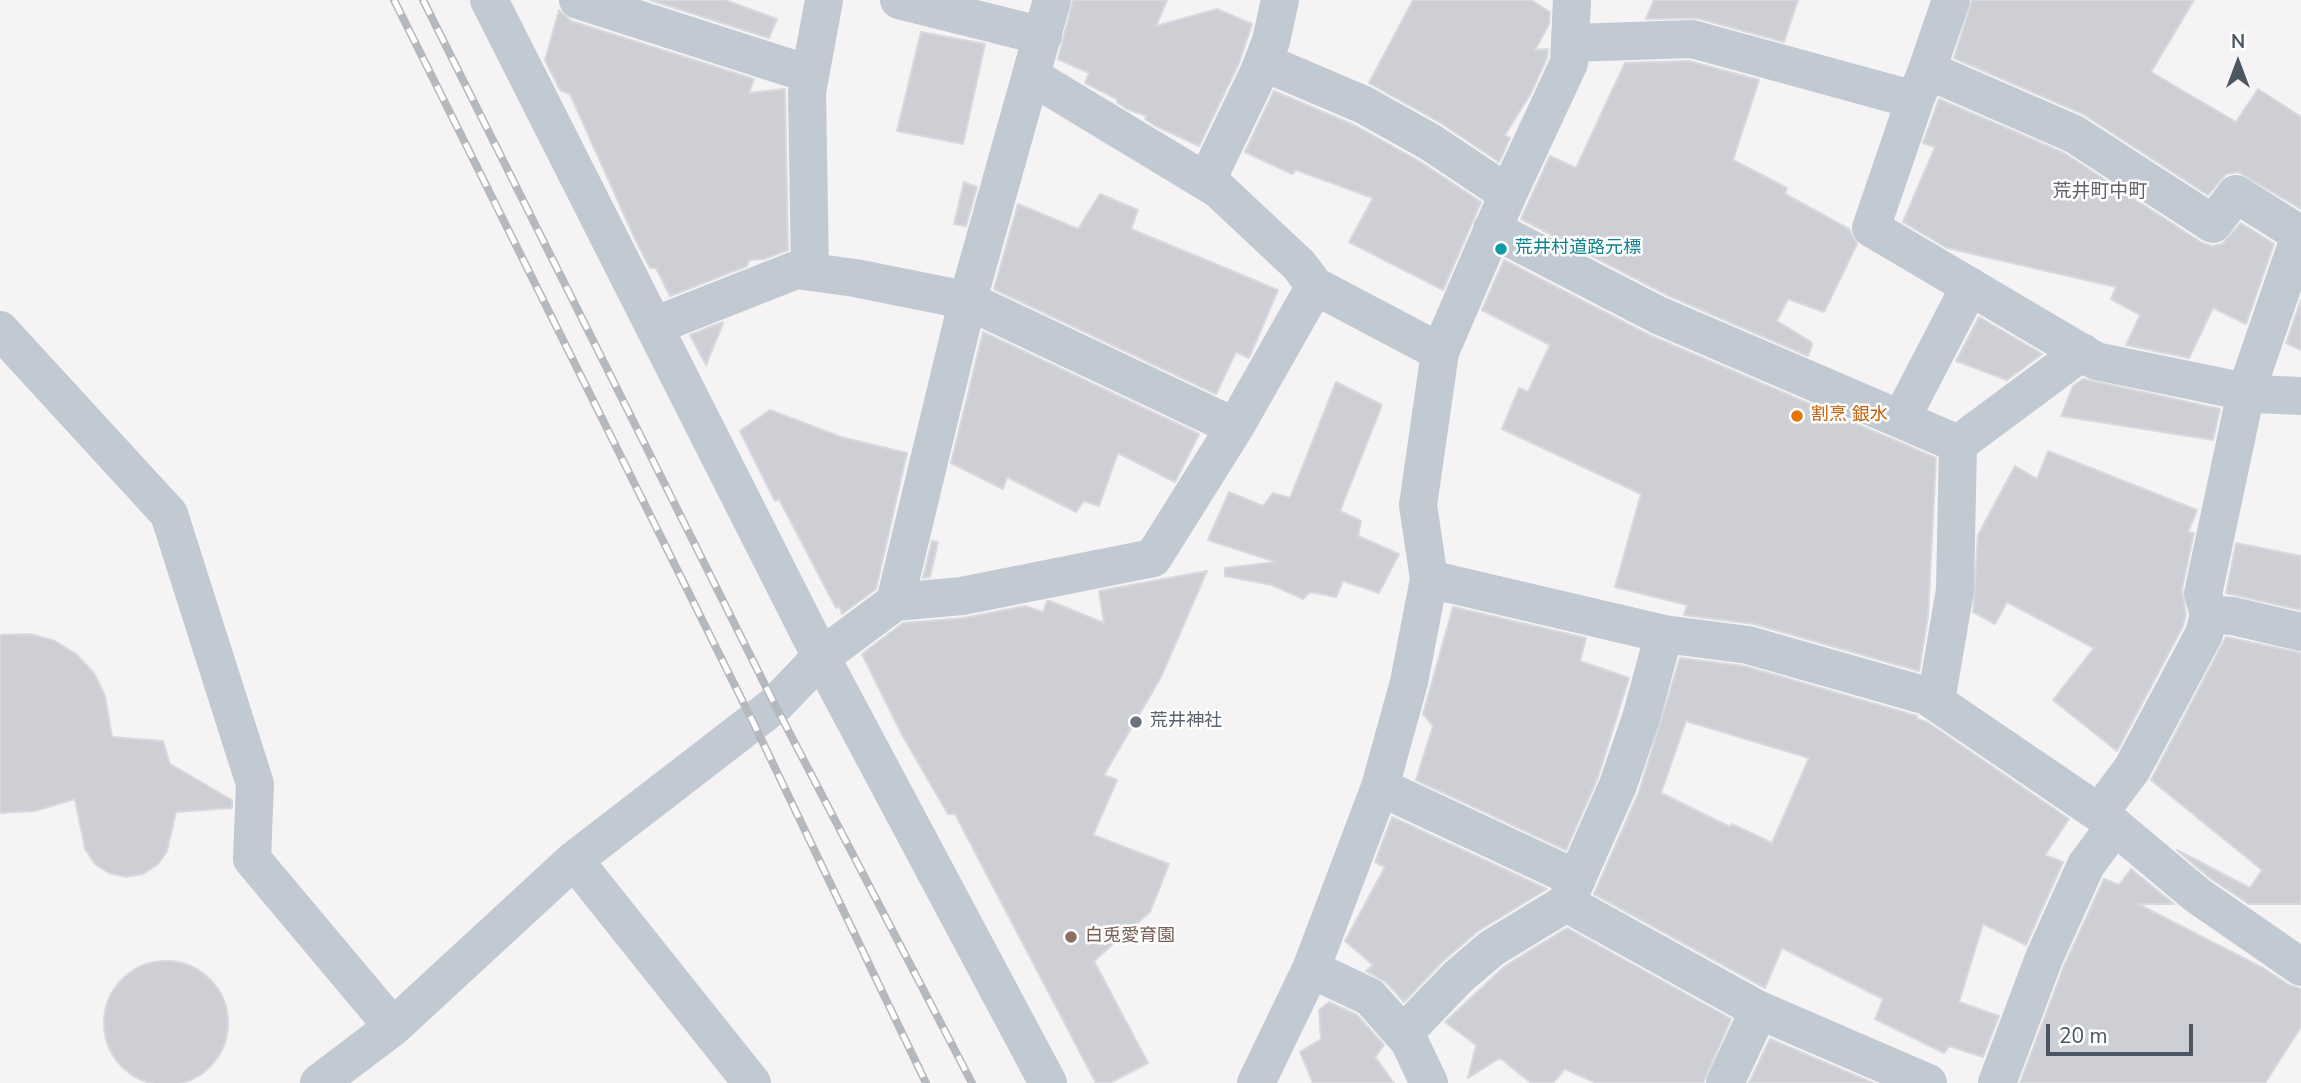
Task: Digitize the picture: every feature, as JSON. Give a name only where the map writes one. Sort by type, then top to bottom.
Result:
[{"type":"street","points":[[489,0],[821,657],[1048,1083]]},
{"type":"street","points":[[578,0],[809,74]]},
{"type":"street","points":[[810,272],[809,74],[824,0]]},
{"type":"street","points":[[899,0],[1043,36]]},
{"type":"street","points":[[895,602],[967,303],[1052,0]]},
{"type":"street","points":[[1206,182],[1263,62],[1271,41],[1280,0]]},
{"type":"street","points":[[1256,1083],[1311,969],[1380,787],[1409,682],[1429,579],[1418,505],[1440,352],[1492,229],[1569,63],[1573,0]]},
{"type":"street","points":[[1951,0],[1871,228],[2096,360],[2246,391],[2301,396]]},
{"type":"street","points":[[1572,43],[1692,39],[1921,85],[2074,134],[2213,224],[2236,194],[2298,233],[2301,240],[2295,250],[2246,391],[2203,594],[2209,614],[2204,635],[2132,769],[2086,865],[2044,958],[1997,1083]]},
{"type":"street","points":[[1263,62],[1364,105],[1430,142],[1508,194]]},
{"type":"street","points":[[1031,76],[1206,182],[1299,265],[1315,286],[1440,352]]},
{"type":"street","points":[[1492,229],[1658,315],[1958,444]]},
{"type":"street","points":[[654,326],[796,270],[810,272],[967,303],[1235,427]]},
{"type":"street","points":[[318,1083],[393,1027],[574,860],[775,705],[821,657],[895,602],[962,596],[1153,558],[1235,427],[1315,286]]},
{"type":"street","points":[[1900,419],[1970,286]]},
{"type":"street","points":[[0,330],[169,514],[255,784],[252,859],[393,1027]]},
{"type":"street","points":[[1958,444],[2082,352]]},
{"type":"street","points":[[1936,701],[1955,590],[1958,444]]},
{"type":"street","points":[[1429,579],[1664,635],[1748,645],[1936,701],[2107,820],[2197,895],[2301,967]]},
{"type":"street","points":[[2209,614],[2233,616],[2301,632]]},
{"type":"street","points":[[1403,1034],[1459,976],[1492,948],[1572,891],[1618,785],[1642,718],[1664,635]]},
{"type":"street","points":[[1380,787],[1572,891],[1759,1010],[1928,1083]]},
{"type":"street","points":[[574,860],[752,1083]]},
{"type":"street","points":[[1311,969],[1370,997],[1403,1034],[1429,1083]]},
{"type":"street","points":[[1725,1083],[1759,1010]]},
{"type":"building","points":[[650,0],[725,0],[777,19],[769,38]]},
{"type":"building","points":[[1073,0],[1167,0],[1156,26],[1217,9],[1252,24],[1239,63],[1199,146],[1156,126],[1145,119],[1147,116],[1127,109],[1117,102],[1117,99],[1085,83],[1089,73],[1058,59]]},
{"type":"building","points":[[1413,0],[1531,0],[1550,12],[1549,24],[1535,50],[1548,49],[1547,58],[1531,93],[1505,135],[1510,138],[1499,162],[1441,123],[1369,83]]},
{"type":"building","points":[[1654,0],[1798,0],[1784,42],[1697,18],[1646,19]]},
{"type":"building","points":[[1972,0],[2194,0],[2151,72],[2236,122],[2258,89],[2301,117],[2301,209],[2238,172],[2226,174],[2208,195],[2083,114],[1954,58]]},
{"type":"building","points":[[559,10],[571,21],[754,79],[749,93],[785,89],[788,250],[764,259],[749,260],[747,266],[670,296],[656,268],[650,268],[635,239],[570,94],[560,90],[545,60]]},
{"type":"building","points":[[921,32],[985,44],[963,144],[897,131]]},
{"type":"building","points":[[1689,61],[1759,80],[1733,160],[1787,188],[1785,194],[1849,229],[1857,244],[1824,312],[1788,299],[1777,321],[1811,342],[1808,356],[1667,295],[1521,219],[1550,156],[1576,168],[1625,63]]},
{"type":"building","points":[[1274,91],[1354,125],[1419,161],[1481,202],[1443,290],[1349,242],[1373,198],[1296,170],[1292,174],[1245,152]]},
{"type":"building","points":[[1939,99],[2064,153],[2202,243],[2212,246],[2222,244],[2241,223],[2274,244],[2246,324],[2213,308],[2189,358],[2126,345],[2140,315],[2111,299],[2116,287],[1947,248],[1903,222],[1935,147],[1923,143]]},
{"type":"building","points":[[964,182],[977,187],[966,226],[954,224]]},
{"type":"building","points":[[1100,194],[1138,210],[1131,229],[1278,290],[1249,358],[1236,352],[1216,394],[994,289],[1018,204],[1078,229]]},
{"type":"building","points":[[1504,260],[1649,335],[1936,458],[1928,616],[1919,671],[1754,624],[1684,615],[1687,605],[1615,587],[1641,494],[1502,429],[1519,388],[1528,392],[1550,345],[1482,310]]},
{"type":"building","points":[[2301,300],[2301,350],[2286,343]]},
{"type":"building","points":[[1979,317],[2042,354],[2007,380],[1956,361]]},
{"type":"building","points":[[723,322],[722,326],[706,365],[690,335]]},
{"type":"building","points":[[983,332],[1199,434],[1175,482],[1118,453],[1099,506],[1084,501],[1076,512],[1007,477],[1003,489],[951,463]]},
{"type":"building","points":[[2083,379],[2220,409],[2213,440],[2061,416],[2073,386]]},
{"type":"building","points":[[1336,382],[1382,405],[1340,511],[1361,521],[1358,536],[1399,554],[1379,593],[1343,581],[1336,597],[1310,592],[1303,599],[1272,585],[1225,576],[1225,568],[1276,562],[1208,540],[1229,492],[1263,506],[1273,493],[1290,498]]},
{"type":"building","points":[[770,410],[841,437],[907,453],[876,589],[842,614],[839,606],[836,608],[779,499],[775,501],[740,431]]},
{"type":"building","points":[[2048,451],[2197,510],[2188,532],[2194,533],[2182,589],[2186,615],[2183,626],[2117,751],[2053,700],[2094,648],[2007,602],[1995,624],[1973,612],[1978,535],[2015,466],[2037,479]]},
{"type":"building","points":[[932,541],[938,542],[930,577],[923,578]]},
{"type":"building","points":[[2236,543],[2301,556],[2301,610],[2226,593]]},
{"type":"building","points":[[1207,571],[1161,677],[1104,775],[1117,780],[1093,835],[1169,864],[1150,912],[1094,961],[1148,1063],[1110,1083],[1096,1083],[955,814],[948,814],[902,735],[862,654],[903,623],[964,618],[1025,606],[1043,612],[1047,601],[1104,623],[1099,591]]},
{"type":"building","points":[[1453,607],[1586,638],[1580,661],[1629,678],[1598,777],[1566,850],[1416,780],[1433,726],[1423,714]]},
{"type":"building","points":[[30,634],[55,641],[76,654],[94,673],[105,696],[112,737],[163,741],[170,764],[232,800],[232,808],[176,812],[167,851],[158,864],[143,874],[126,877],[109,873],[95,864],[85,849],[75,799],[35,811],[0,813],[0,635]]},
{"type":"building","points":[[2226,637],[2301,653],[2301,904],[2249,904],[2210,878],[2177,850],[2250,888],[2262,870],[2151,780]]},
{"type":"building","points":[[1680,658],[1744,666],[1917,716],[1917,719],[1927,722],[2069,819],[2045,855],[2063,862],[2026,945],[1983,924],[1959,1002],[1999,1016],[1983,1057],[1949,1046],[1944,1053],[1875,1019],[1883,999],[1782,948],[1765,988],[1594,894],[1639,792]],"holes":[[[1686,721],[1809,758],[1772,843],[1732,824],[1730,827],[1661,793]]]},
{"type":"building","points":[[1392,817],[1547,889],[1478,931],[1443,961],[1404,1002],[1386,982],[1366,971],[1373,965],[1345,941],[1385,867],[1375,862]]},
{"type":"building","points":[[2131,869],[2174,904],[2138,904],[2301,989],[2301,1027],[2265,1083],[2020,1083],[2064,966],[2104,879],[2119,885]]},
{"type":"building","points":[[1567,928],[1731,1019],[1703,1083],[1596,1083],[1565,1069],[1553,1083],[1531,1083],[1500,1058],[1468,1078],[1476,1045],[1445,1022],[1505,966]]},
{"type":"building","points":[[166,961],[190,966],[210,979],[223,999],[228,1023],[223,1047],[210,1067],[190,1080],[166,1085],[142,1080],[122,1067],[109,1047],[104,1023],[109,999],[122,979],[142,966]]},
{"type":"building","points":[[1329,1002],[1357,1015],[1384,1045],[1375,1057],[1394,1083],[1313,1083],[1300,1052],[1321,1039],[1319,1010]]},
{"type":"building","points":[[1770,1039],[1873,1083],[1749,1083]]},
{"type":"railway","points":[[394,0],[753,722],[926,1083]]},
{"type":"railway","points":[[423,0],[775,705],[972,1083]]},
{"type":"place","name":"荒井村道路元標","points":[[1501,249]]},
{"type":"place","name":"割烹 銀水","points":[[1797,416]]},
{"type":"place","name":"荒井神社","points":[[1136,722]]},
{"type":"place","name":"白兎愛育園","points":[[1071,937]]},
{"type":"district","name":"荒井町中町","points":[[2100,192]]}]
